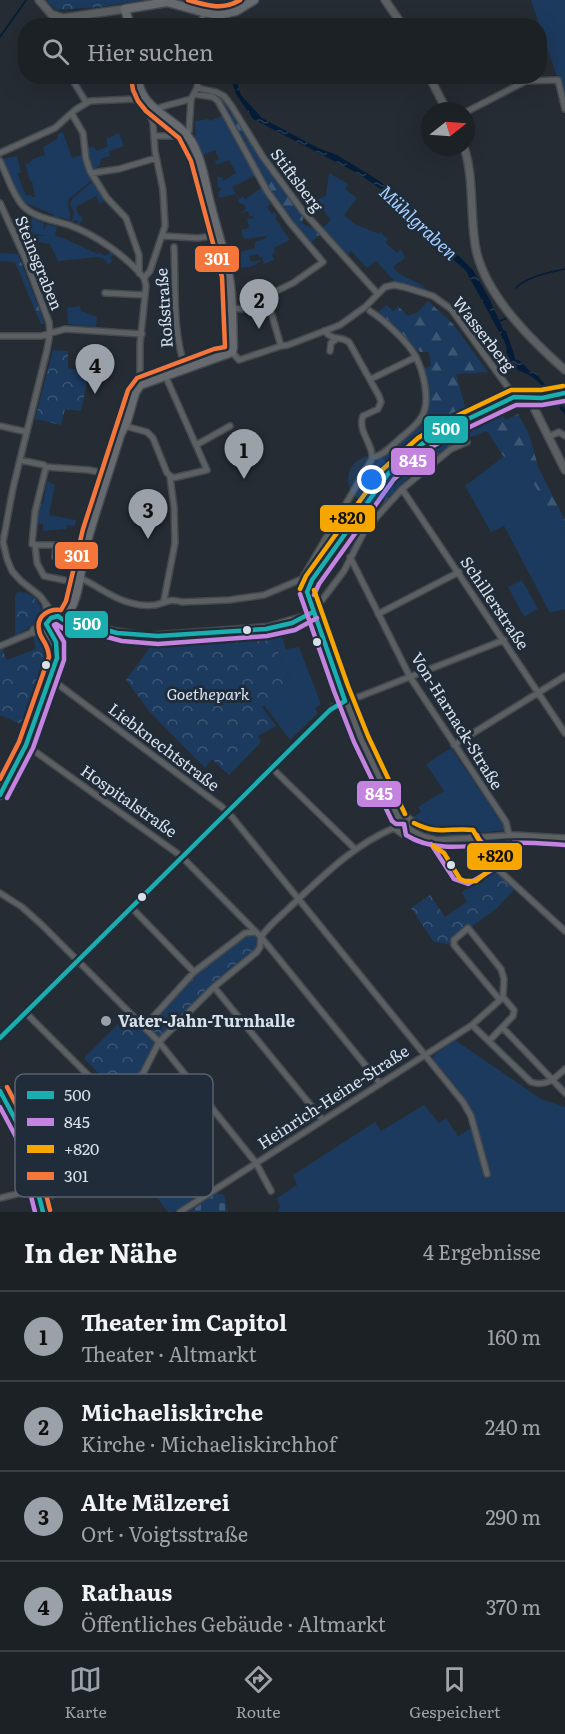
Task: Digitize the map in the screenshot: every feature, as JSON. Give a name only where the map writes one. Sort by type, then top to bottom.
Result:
[{"type":"main road","points":[[128,18],[125,9],[167,2],[203,12],[224,14],[254,0]]},
{"type":"main road","points":[[0,795],[26,745],[51,679],[58,653],[56,626],[69,613],[108,474],[135,393],[141,385],[232,352],[233,347],[229,276],[201,166],[186,134],[146,100],[139,84]]},
{"type":"main road","points":[[56,626],[72,620],[113,632],[147,638],[268,628],[304,618],[313,612],[307,592],[312,580],[364,506],[401,461],[439,433],[515,396],[532,398],[565,393]]},
{"type":"street","points":[[39,0],[54,16],[70,18],[125,9]]},
{"type":"street","points":[[386,0],[398,18]]},
{"type":"street","points":[[203,12],[203,18]]},
{"type":"street","points":[[547,80],[558,80],[565,109]]},
{"type":"street","points":[[75,84],[86,102]]},
{"type":"street","points":[[134,99],[137,84]]},
{"type":"street","points":[[155,136],[186,134],[190,128],[193,96],[197,84]]},
{"type":"street","points":[[433,84],[442,102]]},
{"type":"street","points":[[475,107],[520,84]]},
{"type":"street","name":"Stiftsberg","points":[[197,87],[224,96],[263,157],[302,210],[377,293]]},
{"type":"street","points":[[157,111],[161,107],[193,96],[213,97],[218,101],[267,190],[290,224],[323,262],[293,283],[266,296],[262,302],[242,309],[232,306]]},
{"type":"street","points":[[0,153],[55,128],[86,102],[104,99],[134,99],[144,106],[150,114],[155,136],[156,158],[164,198],[165,226],[164,236],[149,274],[144,278]]},
{"type":"street","points":[[72,114],[83,133],[86,159],[92,173],[108,198],[126,218],[140,261],[139,273]]},
{"type":"street","points":[[466,156],[476,251],[491,284],[504,305],[530,336],[565,370]]},
{"type":"street","points":[[92,173],[119,169],[156,158]]},
{"type":"street","points":[[0,161],[15,194],[27,209],[41,217],[79,229],[104,242],[144,278],[146,286],[141,334],[141,385]]},
{"type":"street","name":"Steinsgraben","points":[[0,203],[25,258],[48,321],[50,333],[3,537],[7,559],[18,578],[40,596],[56,626]]},
{"type":"street","points":[[164,236],[198,238],[219,235]]},
{"type":"street","name":"Roßstraße","points":[[174,247],[177,333],[185,368]]},
{"type":"street","name":"Wasserberg","points":[[377,293],[385,287],[394,285],[433,296],[443,302],[451,309],[515,396]]},
{"type":"street","points":[[105,293],[145,295]]},
{"type":"street","points":[[232,352],[239,360],[288,345],[340,325],[368,309],[377,293]]},
{"type":"street","points":[[262,302],[271,312],[281,346]]},
{"type":"street","points":[[46,467],[34,512],[32,541],[37,563],[44,576],[79,581],[130,603],[156,605],[164,600],[182,602],[229,600],[264,595],[297,582],[306,574],[373,457],[381,454],[414,426],[426,409],[424,387],[416,357],[368,309]]},
{"type":"street","points":[[0,336],[41,336],[65,329],[141,334]]},
{"type":"street","points":[[324,331],[335,340],[345,339],[349,342],[371,379],[381,402],[375,411],[361,413],[361,427],[373,457]]},
{"type":"street","points":[[330,351],[335,340]]},
{"type":"street","points":[[371,379],[416,357]]},
{"type":"street","points":[[165,375],[207,470],[176,479],[170,477]]},
{"type":"street","points":[[532,398],[534,411],[565,470]]},
{"type":"street","points":[[0,426],[27,432]]},
{"type":"street","points":[[124,426],[150,434],[170,477],[175,543],[164,600]]},
{"type":"street","points":[[196,445],[230,426]]},
{"type":"street","points":[[548,437],[559,432],[565,435]]},
{"type":"street","points":[[398,817],[372,765],[345,701],[313,612],[344,571],[366,530],[402,489],[451,449],[467,442]]},
{"type":"street","points":[[20,460],[46,467],[89,470],[108,474]]},
{"type":"street","name":"Schillerstraße","points":[[402,489],[565,733]]},
{"type":"street","points":[[34,545],[56,545],[55,557],[82,562]]},
{"type":"street","name":"Von-Harnack-Straße","points":[[350,557],[410,677],[506,822],[509,835]]},
{"type":"street","points":[[378,614],[459,572]]},
{"type":"street","points":[[297,582],[307,592]]},
{"type":"street","points":[[4,643],[31,633],[34,629],[56,626]]},
{"type":"street","points":[[0,1038],[330,710],[345,701],[504,640]]},
{"type":"street","points":[[454,745],[565,676]]},
{"type":"street","name":"Liebknechtstraße","points":[[51,679],[226,811],[464,1102],[471,1116],[487,1174]]},
{"type":"street","name":"Hospitalstraße","points":[[26,745],[182,856],[261,937],[379,1082]]},
{"type":"street","points":[[272,767],[355,849]]},
{"type":"street","points":[[398,817],[393,823],[394,828],[402,834],[411,830],[430,839],[509,835],[565,838]]},
{"type":"street","points":[[398,817],[408,818],[412,824],[411,830]]},
{"type":"street","points":[[143,1074],[159,1042],[214,987],[257,952],[261,937],[298,899],[355,849],[394,828]]},
{"type":"street","points":[[470,837],[473,846],[478,851],[565,931]]},
{"type":"street","points":[[0,893],[29,913],[77,959],[159,1042],[185,1074]]},
{"type":"street","points":[[131,907],[194,972]]},
{"type":"street","points":[[489,1041],[513,1016],[514,1010],[501,999],[454,945],[454,940],[468,928],[501,969],[504,979],[501,999]]},
{"type":"street","points":[[144,1027],[194,972],[245,933],[256,932]]},
{"type":"street","points":[[214,987],[322,1119]]},
{"type":"street","name":"Heinrich-Heine-Straße","points":[[213,1191],[471,1025],[501,999]]},
{"type":"street","points":[[25,1012],[87,1074]]},
{"type":"street","points":[[471,1025],[531,1082],[540,1085],[554,1079],[565,1069]]},
{"type":"street","points":[[503,1028],[565,1093]]},
{"type":"street","points":[[0,1091],[15,1117]]},
{"type":"street","points":[[213,1109],[256,1163],[271,1191]]},
{"type":"street","points":[[0,1198],[15,1194]]},
{"type":"street","points":[[39,1197],[43,1212]]},
{"type":"street","points":[[40,1202],[50,1197]]},
{"type":"street","name":"Heinrich-Heine-Straße","points":[[180,1212],[203,1197]]},
{"type":"green space","points":[[46,0],[142,0],[99,7],[56,10]]},
{"type":"green space","points":[[531,0],[565,0],[565,100],[547,47],[547,18],[537,18]]},
{"type":"green space","points":[[200,91],[216,94],[231,106],[259,154],[304,216],[302,223],[311,228],[312,225],[320,235],[310,243],[290,218],[291,215],[287,215],[266,186],[244,145],[246,140],[241,139],[216,97]]},
{"type":"green space","points":[[224,115],[256,175],[232,187],[239,199],[243,196],[245,199],[263,187],[270,197],[268,200],[271,204],[267,207],[272,214],[274,212],[277,216],[275,218],[290,240],[274,248],[275,252],[272,255],[274,260],[264,264],[262,257],[258,254],[249,256],[251,262],[260,260],[260,262],[250,267],[239,268],[236,253],[255,248],[255,242],[267,238],[266,236],[246,239],[243,237],[241,230],[249,228],[247,219],[254,218],[254,216],[249,216],[248,211],[241,213],[246,209],[245,205],[239,203],[236,194],[219,198],[218,192],[221,191],[218,187],[217,176],[223,178],[223,181],[236,173],[229,160],[216,165],[215,161],[219,159],[215,150],[201,156],[196,142],[195,121],[209,119],[210,121]]},
{"type":"green space","points":[[63,132],[72,158],[83,154],[92,180],[69,199],[70,220],[60,217],[58,220],[53,219],[54,215],[29,204],[26,207],[12,183],[3,159],[17,156],[21,173],[17,173],[26,196],[31,194],[35,197],[25,163],[28,164],[33,159],[45,155],[43,147],[57,139],[58,134]]},
{"type":"green space","points":[[119,133],[124,146],[109,151],[110,156],[101,159],[100,165],[93,170],[87,148],[94,147],[97,151],[108,146],[106,139]]},
{"type":"green space","points":[[329,173],[348,184],[345,189],[357,198],[344,215],[355,224],[379,234],[380,232],[388,239],[385,242],[397,253],[401,249],[405,258],[393,267],[430,293],[396,283],[376,261],[367,268],[351,251],[346,256],[321,229],[331,220],[315,200],[326,196]]},
{"type":"green space","points":[[92,182],[104,200],[100,204],[96,196],[76,207],[83,219],[79,225],[75,220],[71,223],[74,214],[70,203]]},
{"type":"green space","points":[[32,218],[44,223],[43,230],[47,224],[57,227],[55,236],[105,256],[111,252],[114,254],[110,258],[113,261],[108,264],[103,258],[97,257],[58,261],[50,244],[38,242],[36,236],[48,236],[34,234],[24,239],[20,228],[29,225]]},
{"type":"green space","points":[[0,253],[18,254],[45,324],[41,324],[15,262],[0,261]]},
{"type":"green space","points":[[428,301],[453,324],[488,372],[456,374],[467,413],[418,442],[381,475],[323,559],[321,558],[378,461],[427,413],[426,390],[421,369],[431,366],[429,352],[420,352],[418,349],[414,352],[376,313],[387,305],[393,311],[398,306],[408,316],[418,312]]},
{"type":"green space","points":[[80,306],[81,311],[97,317],[96,327],[68,324],[67,308]]},
{"type":"green space","points":[[53,350],[68,351],[68,368],[89,373],[81,411],[65,409],[61,425],[35,419]]},
{"type":"green space","points":[[499,410],[506,420],[518,414],[528,432],[539,469],[565,520],[565,536],[529,476],[511,452],[504,457],[487,431],[453,445],[419,468],[381,506],[351,551],[343,547],[368,504],[401,465],[427,444],[444,434]]},
{"type":"green space","points":[[511,451],[565,536],[565,609],[550,613],[504,526],[491,532],[465,486]]},
{"type":"green space","points":[[47,481],[55,485],[49,515],[76,520],[75,526],[67,525],[66,529],[43,531],[43,524],[36,523],[39,504],[43,504]]},
{"type":"green space","points":[[522,580],[538,609],[524,617],[508,587]]},
{"type":"green space","points":[[17,592],[23,592],[36,599],[44,618],[15,636],[15,597]]},
{"type":"green space","points":[[281,633],[286,649],[299,647],[321,704],[315,708],[318,713],[290,740],[264,705],[292,684],[271,636]]},
{"type":"green space","name":"Goethepark","points":[[271,636],[292,684],[262,707],[276,726],[258,736],[261,742],[229,775],[212,759],[205,768],[150,712],[126,680],[154,642]]},
{"type":"green space","points":[[33,637],[45,639],[52,648],[25,726],[0,715],[0,648],[7,660],[36,649]]},
{"type":"green space","points":[[451,748],[504,826],[504,830],[466,834],[430,834],[420,827],[413,817],[421,812],[418,807],[444,791],[426,764]]},
{"type":"green space","points":[[494,871],[515,889],[497,908],[454,940],[454,945],[434,942],[411,908],[430,895],[445,917],[467,902],[462,892]]},
{"type":"green space","points":[[255,933],[260,938],[259,947],[159,1040],[146,1027],[196,973],[245,934]]},
{"type":"green space","points":[[127,1015],[155,1043],[139,1074],[100,1074],[84,1058]]},
{"type":"green space","points":[[455,1040],[541,1099],[565,1107],[565,1212],[278,1212],[280,1206],[277,1198],[297,1185],[293,1175],[375,1122],[381,1131],[424,1105],[439,1123],[446,1118],[458,1136],[477,1125],[465,1099],[434,1060],[433,1056]]},
{"type":"green space","points":[[217,1193],[224,1195],[228,1212],[189,1212],[213,1197]]},
{"type":"green space","points":[[156,1197],[195,1197],[174,1212],[168,1212]]},
{"type":"water","points":[[232,84],[237,84],[241,95],[262,118],[318,148],[337,155],[378,180],[398,196],[473,270],[507,338],[503,339],[466,271],[409,213],[359,174],[253,119],[236,94]]},
{"type":"water","points":[[512,348],[515,359],[530,371],[534,371],[565,409],[565,415],[538,382],[512,365],[506,350]]},
{"type":"waterway","points":[[0,37],[26,0]]},
{"type":"waterway","points":[[516,288],[532,278],[565,269]]},
{"type":"waterway","points":[[500,321],[507,318]]},
{"type":"waterway","name":"Mühlgraben","points":[[504,333],[512,356]]},
{"type":"transit line","name":"301","points":[[188,0],[220,6],[240,0]]},
{"type":"transit line","name":"301","points":[[0,779],[19,742],[49,657],[40,633],[39,621],[44,614],[61,610],[66,601],[83,529],[128,390],[137,378],[225,347],[222,277],[191,161],[179,138],[146,111],[138,101],[132,84]]},
{"type":"transit line","name":"+820","points":[[300,589],[306,576],[382,470],[418,438],[446,421],[511,390],[541,390],[563,386]]},
{"type":"transit line","name":"500","points":[[307,592],[312,580],[388,474],[422,444],[449,428],[514,397],[542,398],[565,393]]},
{"type":"transit line","name":"845","points":[[314,595],[319,584],[394,479],[426,450],[516,405],[542,405],[565,401]]},
{"type":"transit line","name":"+820","points":[[314,590],[368,736],[405,814]]},
{"type":"transit line","name":"500","points":[[0,1038],[330,710],[345,701],[307,592]]},
{"type":"transit line","name":"845","points":[[300,594],[354,742],[392,821],[396,824],[404,824],[406,835],[418,841],[444,847],[519,843],[565,845]]},
{"type":"transit line","name":"500","points":[[0,795],[26,745],[57,658],[56,642],[46,624],[51,618],[58,616],[66,622],[78,622],[117,633],[158,636],[266,629],[292,623],[313,612]]},
{"type":"transit line","name":"845","points":[[7,798],[33,748],[64,660],[64,642],[54,625],[122,641],[158,644],[267,636],[295,630],[317,618]]},
{"type":"transit line","name":"+820","points":[[414,823],[438,830],[473,830],[480,842],[496,858],[497,864],[476,881],[465,881],[460,879],[444,853],[433,846]]},
{"type":"transit line","name":"845","points":[[431,844],[454,879],[468,884],[495,868],[497,863],[494,855],[477,835]]},
{"type":"transit line","name":"301","points":[[7,1087],[15,1102]]},
{"type":"transit line","name":"500","points":[[0,1091],[15,1119]]},
{"type":"transit line","name":"845","points":[[0,1107],[15,1135]]},
{"type":"transit line","name":"845","points":[[31,1197],[35,1212]]},
{"type":"transit line","name":"500","points":[[39,1197],[43,1212]]},
{"type":"transit line","name":"301","points":[[47,1197],[50,1210]]},
{"type":"place","name":"Michaeliskirche","points":[[259,329]]},
{"type":"place","name":"Rathaus","points":[[95,394]]},
{"type":"place","name":"Theater im Capitol","points":[[244,479]]},
{"type":"place","name":"Alte Mälzerei","points":[[148,539]]},
{"type":"place","name":"Vater-Jahn-Turnhalle","points":[[106,1021]]}]
